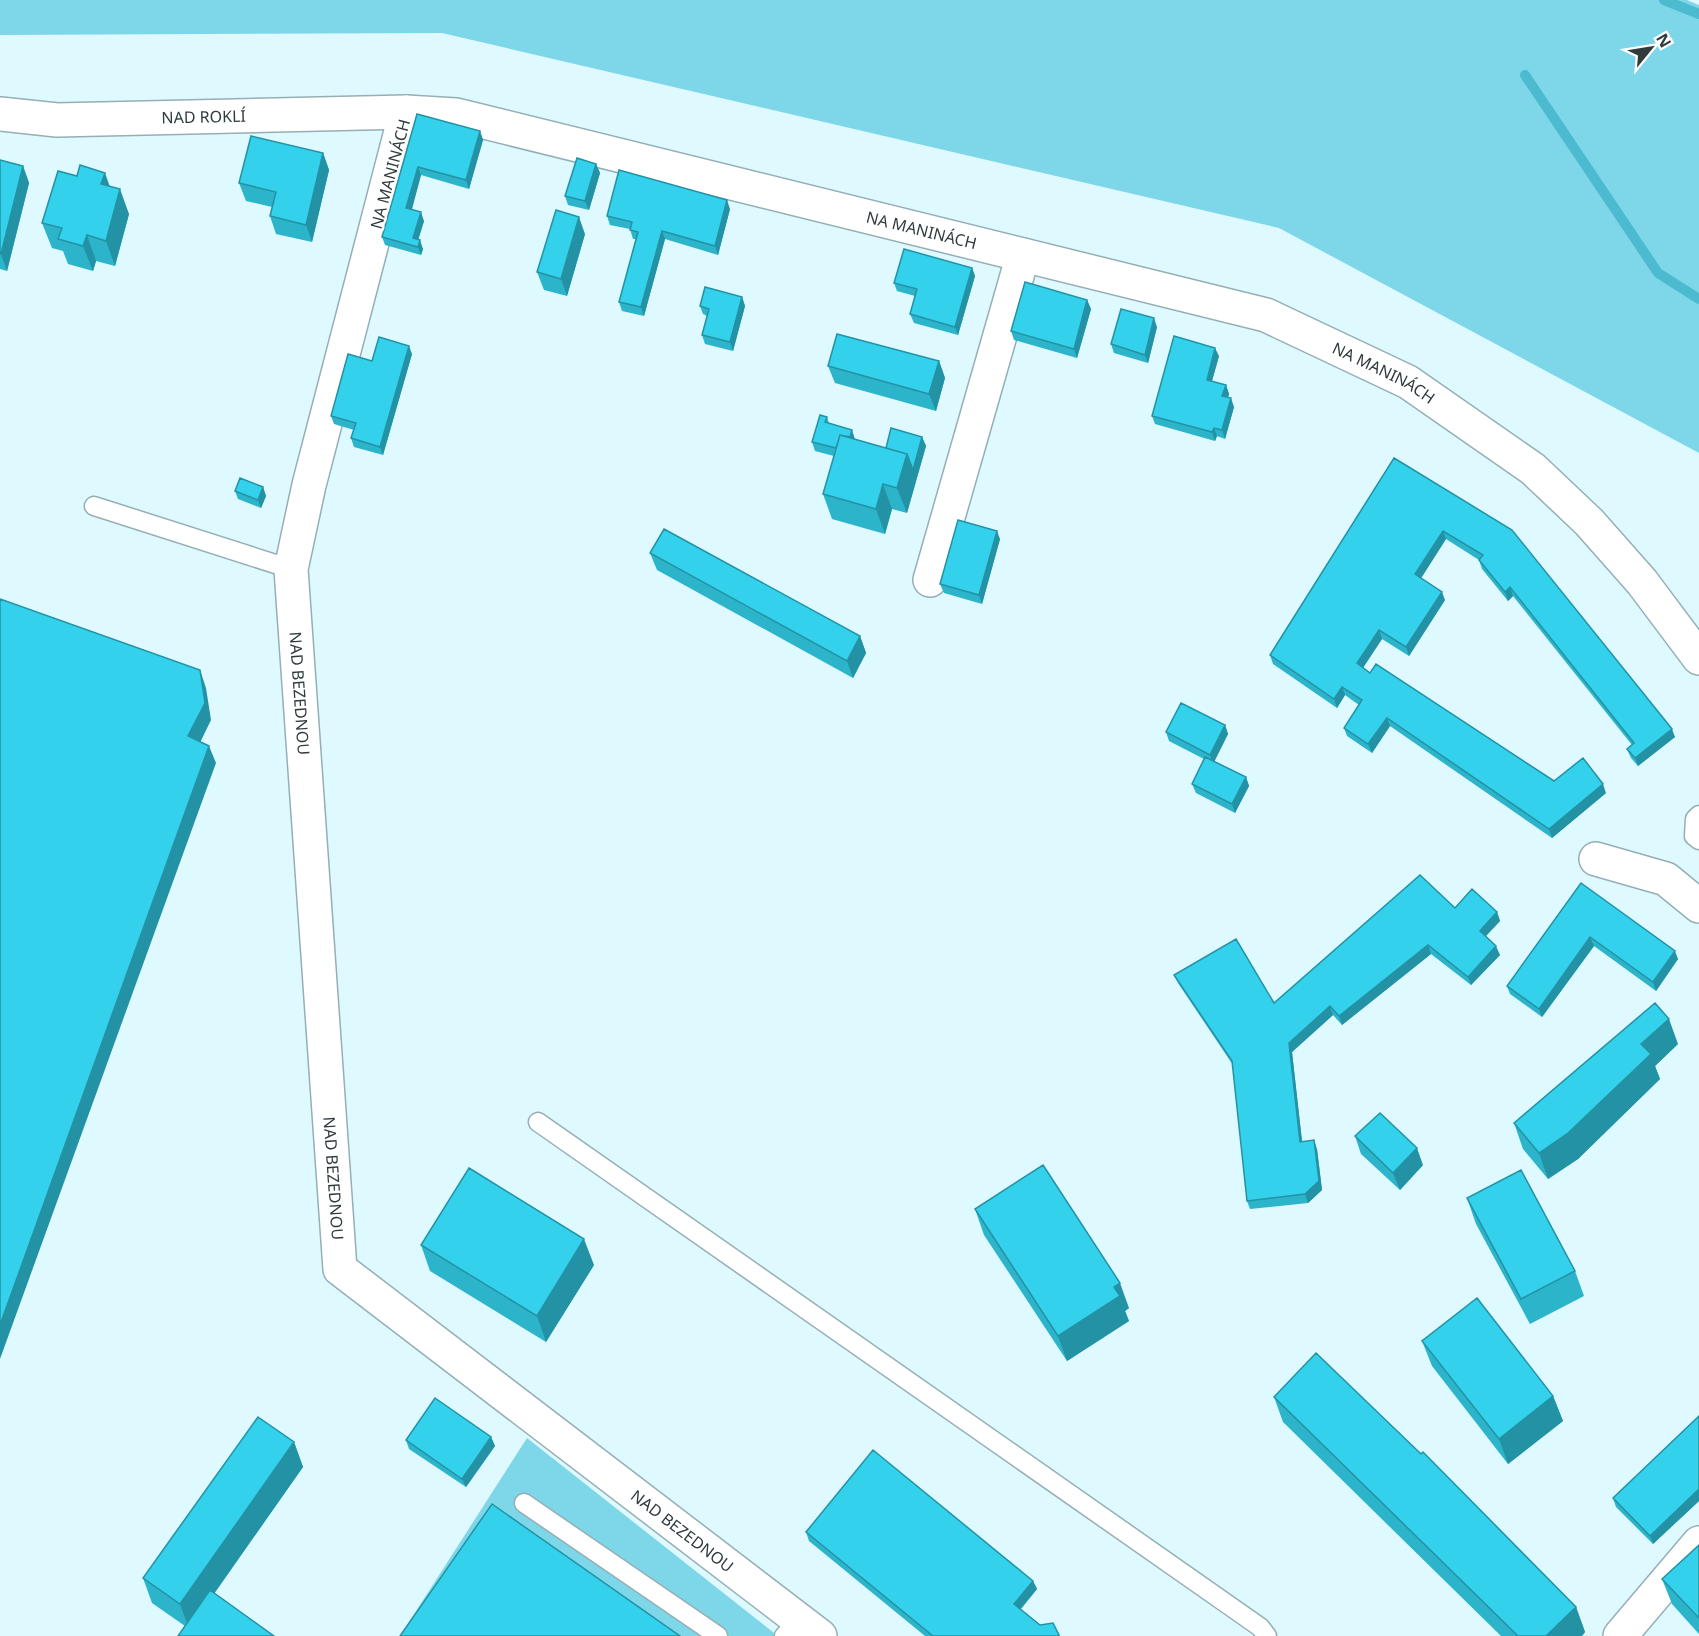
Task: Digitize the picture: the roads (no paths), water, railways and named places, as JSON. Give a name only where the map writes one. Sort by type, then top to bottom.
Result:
[{"type":"street","name":"NAD ROKLÍ","points":[[0,114],[57,120],[406,111]]},
{"type":"street","name":"NA MANINÁCH","points":[[309,485],[406,111],[456,115],[1266,315],[1408,382],[1533,469],[1590,522],[1642,582],[1699,658]]},
{"type":"street","points":[[930,580],[1023,255]]},
{"type":"street","name":"NAD BEZEDNOU","points":[[309,485],[291,569],[340,1269],[801,1631]]},
{"type":"street","points":[[1596,859],[1666,879],[1699,906]]},
{"type":"street","points":[[1620,1636],[1699,1543]]},
{"type":"lane","points":[[94,506],[291,569]]},
{"type":"lane","points":[[1699,815],[1695,819],[1694,836],[1699,840]]},
{"type":"lane","points":[[538,1122],[1251,1620],[1268,1636]]},
{"type":"lane","points":[[524,1503],[718,1636]]},
{"type":"waterway","points":[[1664,0],[1699,14]]},
{"type":"waterway","points":[[1525,75],[1658,273],[1699,299]]}]
